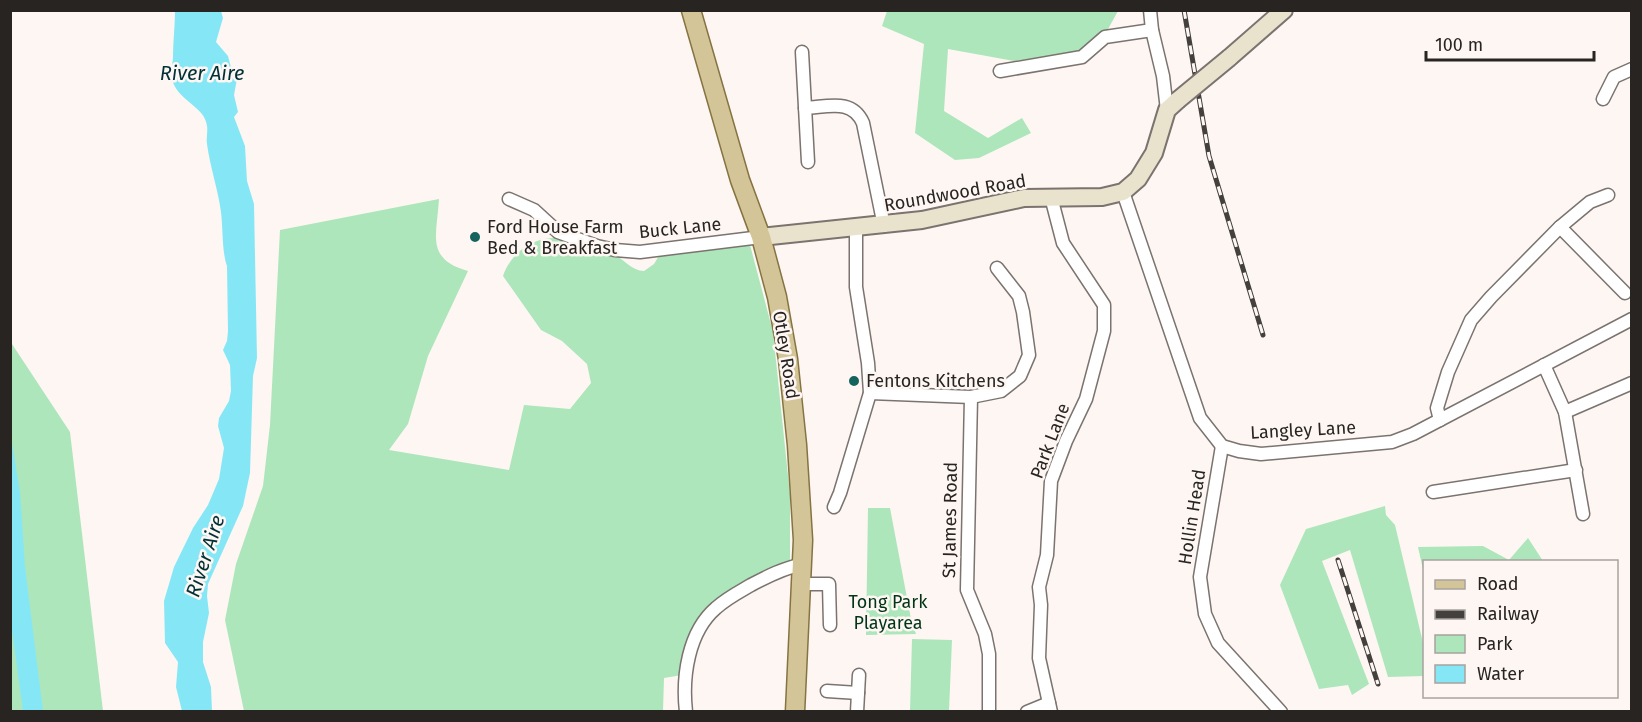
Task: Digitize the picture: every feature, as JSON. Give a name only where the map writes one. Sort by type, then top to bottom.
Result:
[{"type":"main road","name":"Otley Road","points":[[691,10],[740,180],[761,237],[777,297],[791,381],[802,503],[803,564],[795,711]]},
{"type":"street","points":[[1150,10],[1152,30],[1163,76],[1173,105]]},
{"type":"street","points":[[1222,446],[1200,418],[1123,192],[1138,179],[1154,153],[1173,105],[1284,10]]},
{"type":"street","points":[[1000,71],[1082,57],[1105,37],[1152,30]]},
{"type":"street","points":[[802,52],[808,162]]},
{"type":"street","points":[[1603,99],[1614,77],[1632,69]]},
{"type":"street","points":[[805,108],[844,106],[853,109],[859,115],[863,123],[884,226]]},
{"type":"street","name":"Roundwood Road","points":[[761,237],[884,226],[1024,198],[1102,197],[1123,192]]},
{"type":"street","points":[[1440,420],[1437,408],[1448,372],[1472,320],[1491,297],[1560,227],[1590,202],[1608,195]]},
{"type":"street","name":"Park Lane","points":[[1050,707],[1039,658],[1041,605],[1039,586],[1047,555],[1051,481],[1066,441],[1086,399],[1104,331],[1104,305],[1064,243],[1051,197]]},
{"type":"street","name":"Buck Lane","points":[[509,199],[534,210],[558,232],[615,250],[640,252],[761,237]]},
{"type":"street","points":[[1560,227],[1625,293]]},
{"type":"street","points":[[834,507],[870,393],[868,363],[856,287],[856,228]]},
{"type":"street","points":[[870,393],[970,397],[1001,391],[1020,376],[1029,355],[1019,297],[997,268]]},
{"type":"street","name":"Langley Lane","points":[[1222,446],[1261,454],[1392,442],[1413,434],[1632,319]]},
{"type":"street","points":[[1544,365],[1565,412],[1583,514]]},
{"type":"street","points":[[1565,412],[1632,383]]},
{"type":"street","name":"St James Road","points":[[970,397],[967,590],[985,634],[988,654],[988,711]]},
{"type":"street","name":"Hollin Head","points":[[1222,446],[1200,577],[1205,614],[1218,643],[1281,711]]},
{"type":"street","points":[[1433,492],[1576,470]]},
{"type":"street","points":[[686,711],[685,689],[690,654],[700,628],[714,609],[765,578],[803,564]]},
{"type":"street","points":[[802,584],[829,584],[830,625]]},
{"type":"street","points":[[857,711],[859,675]]},
{"type":"street","points":[[827,691],[858,693]]},
{"type":"street","points":[[1027,711],[1050,707]]},
{"type":"green space","points":[[887,11],[1118,11],[1107,31],[1073,55],[1014,61],[948,49],[944,111],[988,138],[1022,118],[1031,133],[979,158],[955,160],[915,133],[924,44],[882,26]]},
{"type":"green space","points":[[439,199],[436,234],[439,252],[454,266],[468,271],[428,356],[408,424],[389,450],[509,470],[524,405],[570,409],[591,383],[587,364],[562,341],[541,330],[503,276],[516,255],[536,241],[552,238],[566,239],[616,255],[631,267],[644,271],[654,264],[660,254],[749,241],[773,332],[790,495],[790,561],[723,595],[699,623],[682,675],[664,678],[663,711],[244,711],[225,620],[236,564],[263,486],[270,425],[280,230]]},
{"type":"green space","points":[[10,341],[70,432],[103,711],[11,711]]},
{"type":"green space","points":[[1385,506],[1386,515],[1395,525],[1423,643],[1423,676],[1388,677],[1350,550],[1322,561],[1369,684],[1352,695],[1348,685],[1319,689],[1280,585],[1306,529]]},
{"type":"green space","name":"Tong Park Playarea","points":[[868,508],[890,508],[911,619],[916,634],[866,635]]},
{"type":"green space","points":[[1528,538],[1542,560],[1509,560]]},
{"type":"green space","points":[[1483,546],[1509,560],[1423,560],[1423,570],[1418,547]]},
{"type":"green space","points":[[912,639],[952,640],[949,711],[910,711]]},
{"type":"water","name":"River Aire","points":[[175,11],[221,11],[223,18],[216,42],[228,56],[233,75],[237,79],[234,95],[238,112],[234,117],[245,146],[247,181],[254,204],[257,358],[253,376],[250,473],[243,506],[208,584],[209,613],[203,642],[203,662],[211,687],[212,711],[182,711],[176,687],[178,662],[165,643],[164,601],[174,567],[193,528],[208,505],[219,479],[224,448],[218,426],[219,418],[229,401],[231,391],[230,365],[223,350],[228,331],[227,266],[223,247],[221,212],[208,153],[205,119],[179,93],[172,79]]},
{"type":"water","points":[[10,431],[20,492],[25,567],[43,711],[23,711],[11,623]]},
{"type":"railway","points":[[1184,10],[1209,156],[1263,335]]},
{"type":"railway","points":[[1338,560],[1378,684]]},
{"type":"place","name":"Ford House Farm Bed & Breakfast","points":[[475,237]]},
{"type":"place","name":"Fentons Kitchens","points":[[854,381]]}]
